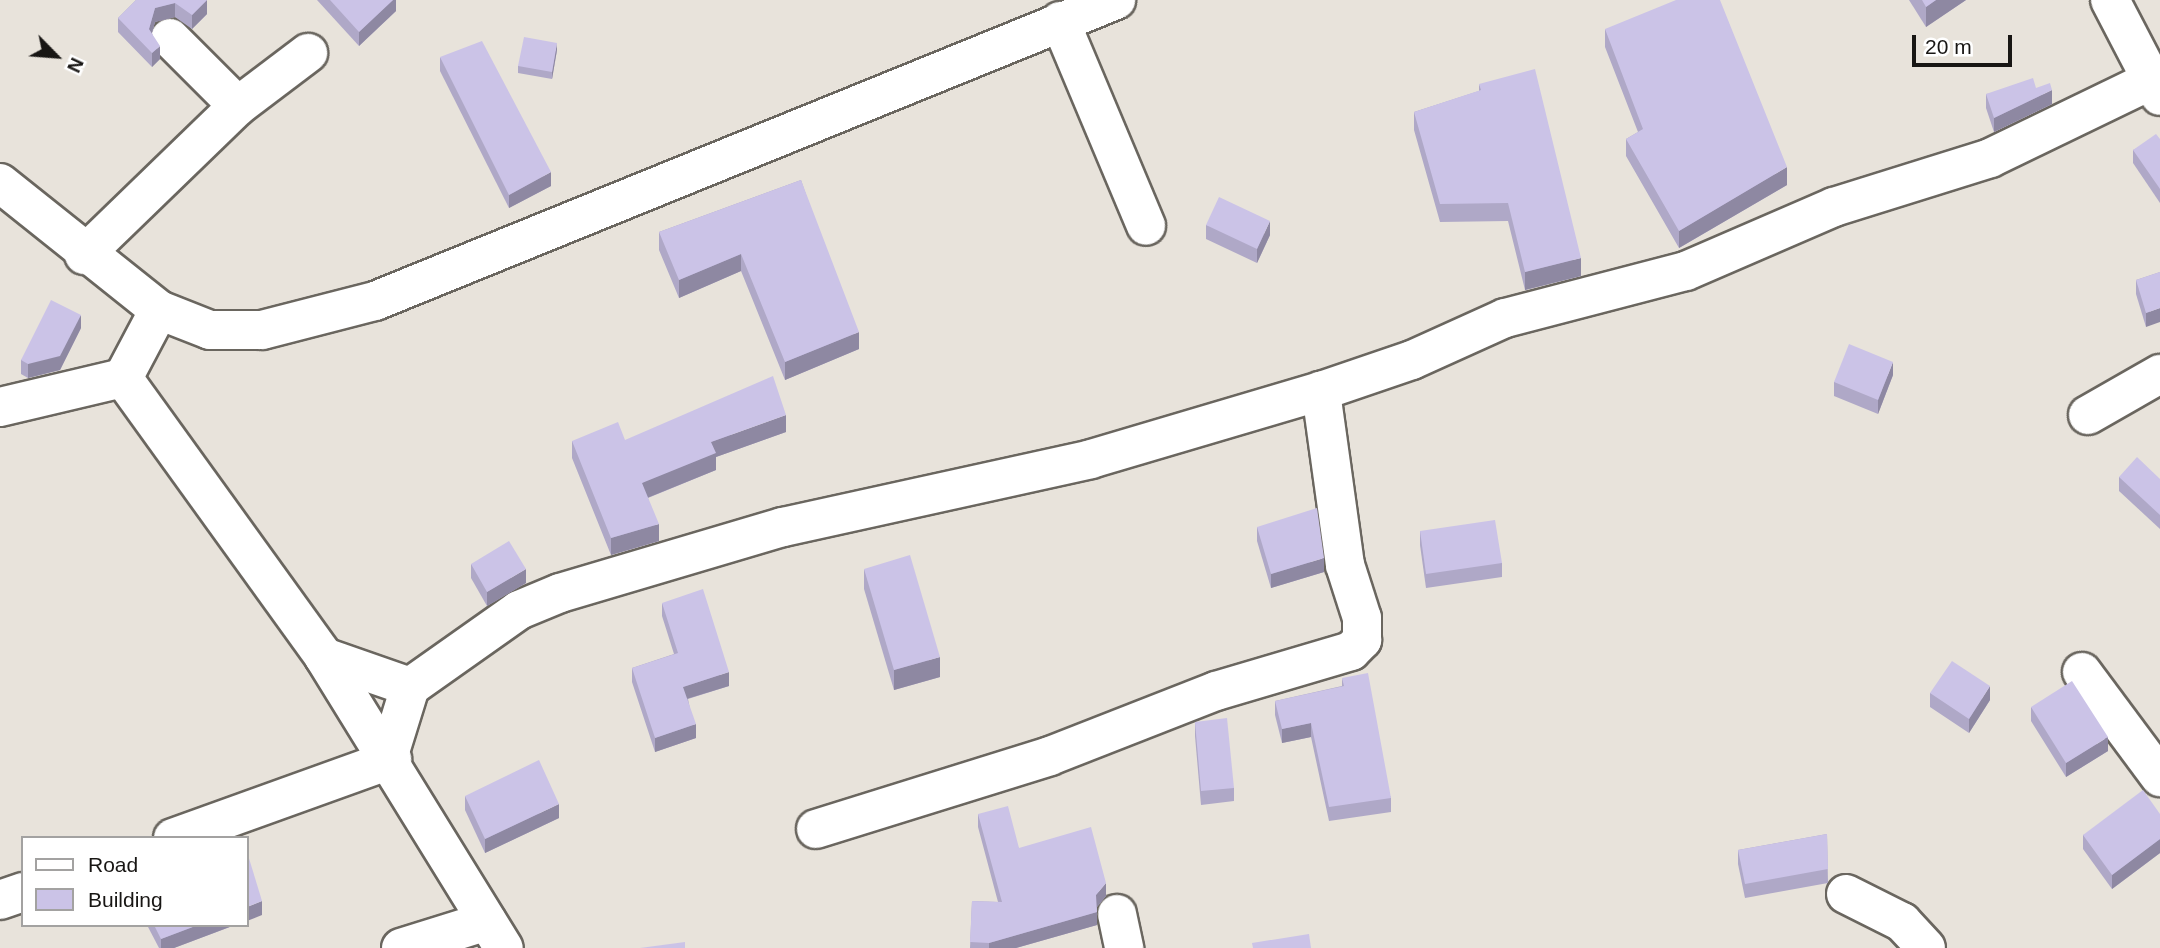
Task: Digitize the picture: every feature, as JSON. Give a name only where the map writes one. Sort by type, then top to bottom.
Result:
[{"type":"street","points":[[0,183],[84,255],[159,310],[235,332],[375,301],[1116,0]]},
{"type":"street","points":[[391,757],[410,687],[519,610],[592,583],[783,527],[1091,459],[1321,391],[1412,360],[1505,318],[1686,271],[1834,207],[1990,158],[2155,88],[2109,0]]},
{"type":"street","points":[[1060,21],[1146,226]]},
{"type":"street","points":[[170,38],[238,106]]},
{"type":"street","points":[[84,255],[238,106],[308,53]]},
{"type":"street","points":[[0,407],[123,378],[159,310]]},
{"type":"street","points":[[2088,415],[2160,374]]},
{"type":"street","points":[[123,378],[324,657],[391,757],[496,935],[401,948]]},
{"type":"street","points":[[816,829],[1050,756],[1216,691],[1351,651],[1362,640],[1362,618],[1345,565],[1321,391]]},
{"type":"street","points":[[324,657],[410,687]]},
{"type":"street","points":[[2081,672],[2160,777]]},
{"type":"street","points":[[178,836],[391,757]]},
{"type":"street","points":[[0,900],[21,893]]},
{"type":"street","points":[[1846,894],[1902,922],[1926,948]]},
{"type":"building","points":[[136,0],[207,0],[192,15],[175,3],[155,8],[149,29],[160,46],[152,53],[118,18]]},
{"type":"building","points":[[330,0],[393,0],[359,32]]},
{"type":"building","points":[[1676,0],[1720,0],[1787,167],[1679,231],[1626,139],[1643,129],[1605,29]]},
{"type":"building","points":[[1922,0],[1936,0],[1926,7]]},
{"type":"building","points":[[524,37],[557,43],[552,72],[518,66]]},
{"type":"building","points":[[482,41],[551,172],[509,195],[440,57]]},
{"type":"building","points":[[1535,69],[1581,258],[1525,272],[1508,203],[1440,204],[1414,112],[1481,90],[1479,84]]},
{"type":"building","points":[[2033,78],[2036,88],[2050,83],[2052,90],[1994,118],[1986,94]]},
{"type":"building","points":[[2156,134],[2160,139],[2160,189],[2133,150]]},
{"type":"building","points":[[801,180],[859,332],[785,362],[741,254],[679,280],[659,232]]},
{"type":"building","points":[[1219,197],[1270,221],[1257,249],[1206,225]]},
{"type":"building","points":[[2160,272],[2160,308],[2146,313],[2136,280]]},
{"type":"building","points":[[51,300],[81,315],[60,356],[28,364],[21,360]]},
{"type":"building","points":[[1849,344],[1893,362],[1878,400],[1834,382]]},
{"type":"building","points":[[773,376],[786,415],[711,442],[716,453],[642,483],[659,524],[611,538],[572,441],[618,422],[625,440]]},
{"type":"building","points":[[2137,457],[2160,479],[2160,515],[2119,477]]},
{"type":"building","points":[[1317,508],[1324,558],[1271,574],[1257,527]]},
{"type":"building","points":[[1495,520],[1502,563],[1426,574],[1420,531]]},
{"type":"building","points":[[509,541],[526,569],[487,592],[471,564]]},
{"type":"building","points":[[910,555],[940,657],[894,670],[864,569]]},
{"type":"building","points":[[703,589],[729,672],[683,687],[696,724],[655,738],[632,668],[678,653],[662,603]]},
{"type":"building","points":[[1952,661],[1990,686],[1969,719],[1930,693]]},
{"type":"building","points":[[1368,673],[1391,798],[1329,807],[1311,723],[1282,729],[1275,701],[1344,686],[1342,678]]},
{"type":"building","points":[[2072,681],[2108,737],[2066,763],[2031,707]]},
{"type":"building","points":[[1227,718],[1234,788],[1201,791],[1195,722]]},
{"type":"building","points":[[539,760],[559,804],[485,839],[465,796]]},
{"type":"building","points":[[2143,790],[2160,814],[2160,839],[2112,875],[2083,835]]},
{"type":"building","points":[[1008,806],[1019,848],[1091,827],[1106,883],[1096,895],[1097,912],[989,943],[970,942],[972,901],[1002,902],[978,814]]},
{"type":"building","points":[[1827,834],[1828,869],[1745,884],[1738,850]]},
{"type":"building","points":[[248,855],[262,901],[248,907]]},
{"type":"building","points":[[155,927],[193,927],[161,939]]},
{"type":"building","points":[[1309,934],[1311,948],[1253,948],[1252,943]]},
{"type":"building","points":[[685,942],[685,948],[640,948]]}]
